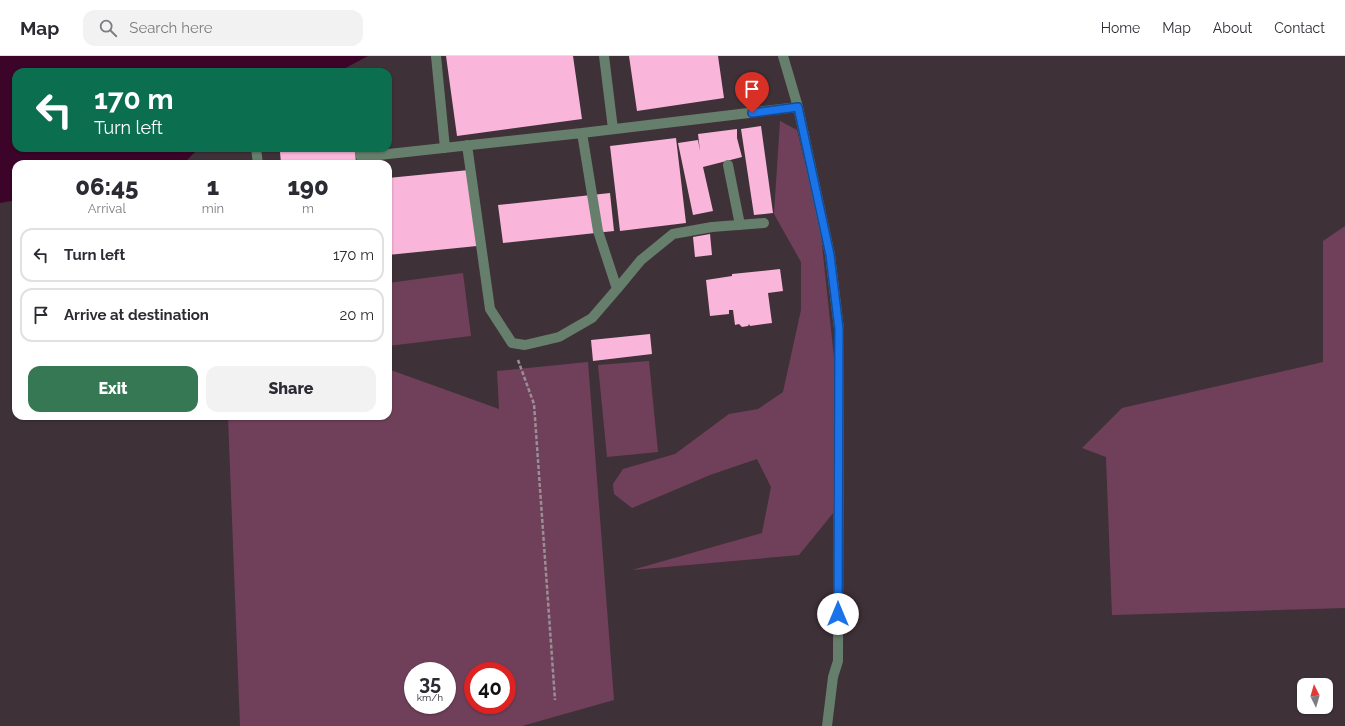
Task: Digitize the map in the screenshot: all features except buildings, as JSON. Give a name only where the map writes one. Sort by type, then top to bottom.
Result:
[{"type":"street","points":[[436,56],[445,148]]},
{"type":"street","points":[[604,56],[613,129]]},
{"type":"street","points":[[783,56],[798,107],[830,255],[839,329],[838,661],[833,677],[827,726]]},
{"type":"street","points":[[359,152],[360,157],[582,133],[798,107]]},
{"type":"street","points":[[582,133],[598,231],[617,289]]},
{"type":"street","points":[[467,145],[490,309],[512,343],[525,345],[560,337],[592,318],[642,260],[673,234],[712,227],[764,223]]},
{"type":"street","points":[[728,165],[740,225]]},
{"type":"path","points":[[512,343],[534,404],[555,700]]},
{"type":"shaded area","points":[[0,56],[368,56],[346,68],[12,68],[12,152],[195,152],[187,160],[12,160],[12,201],[0,203]]},
{"type":"shaded area","points":[[780,121],[797,130],[820,226],[834,358],[834,512],[799,555],[632,570],[762,533],[771,487],[757,459],[710,475],[632,508],[614,494],[613,484],[623,469],[675,454],[729,414],[758,409],[783,392],[801,310],[801,262],[774,214]]},
{"type":"shaded area","points":[[1345,226],[1345,608],[1112,615],[1106,457],[1082,448],[1122,408],[1323,362],[1323,241]]},
{"type":"shaded area","points":[[463,273],[471,336],[392,346],[392,282]]},
{"type":"shaded area","points":[[649,361],[658,452],[607,457],[598,365]]},
{"type":"shaded area","points":[[588,362],[614,700],[522,726],[240,726],[228,420],[392,420],[392,370],[499,409],[497,371]]},
{"type":"route","points":[[752,113],[798,107],[830,255],[839,329],[838,614]]}]
